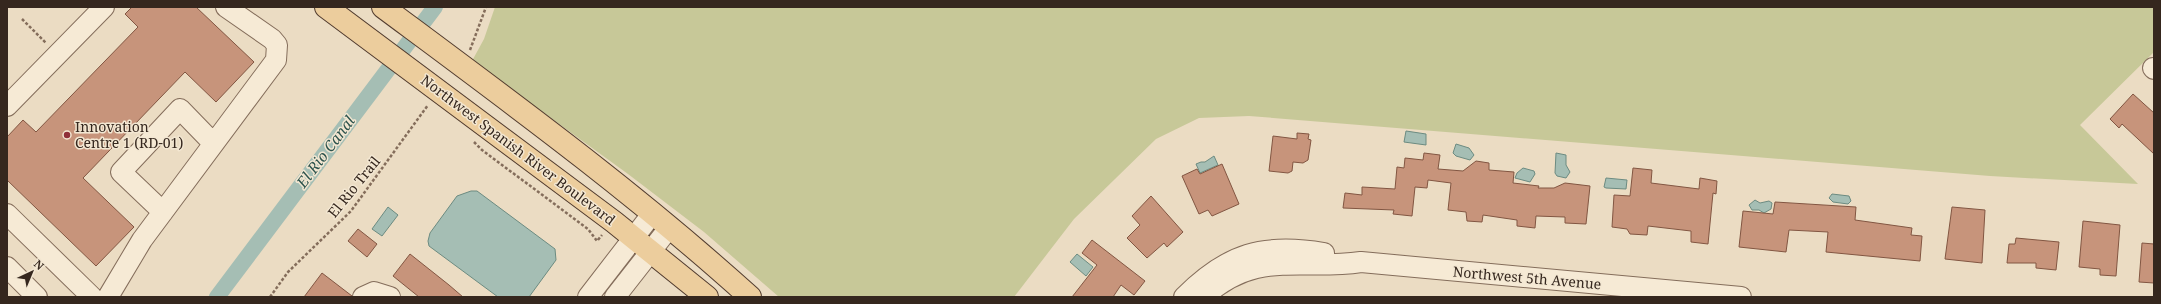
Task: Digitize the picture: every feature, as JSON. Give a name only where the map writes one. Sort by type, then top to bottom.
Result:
[{"type":"main road","name":"Northwest Spanish River Boulevard","points":[[326,7],[634,238],[707,297]]},
{"type":"main road","points":[[385,8],[533,119],[652,214],[750,297]]},
{"type":"street","points":[[7,106],[104,7]]},
{"type":"street","points":[[108,297],[142,240],[276,60],[278,53],[277,45],[272,39],[226,7]]},
{"type":"street","points":[[163,212],[121,172],[180,109],[213,143]]},
{"type":"street","points":[[7,214],[92,297]]},
{"type":"street","points":[[588,297],[652,214]]},
{"type":"street","points":[[615,297],[669,228]]},
{"type":"street","name":"Northwest 5th Avenue","points":[[1184,297],[1217,267],[1236,257],[1281,248],[1309,250],[1346,257],[1361,262],[1694,295],[1741,297]]},
{"type":"street","name":"Northwest 5th Avenue","points":[[1204,297],[1235,275],[1265,265],[1286,263],[1343,265],[1361,262]]},
{"type":"street","points":[[7,267],[38,297]]},
{"type":"street","points":[[363,297],[374,292],[390,297]]},
{"type":"path","points":[[469,53],[486,7]]},
{"type":"path","points":[[22,19],[58,54]]},
{"type":"path","name":"El Rio Trail","points":[[270,297],[288,272],[351,211],[430,102]]},
{"type":"green space","points":[[495,7],[2154,7],[2154,52],[2080,125],[2138,184],[1990,176],[1249,116],[1199,118],[1156,139],[1074,219],[1014,297],[779,297],[704,232],[628,174],[472,61],[484,39]]},
{"type":"shaded area","points":[[1406,131],[1426,134],[1426,145],[1404,142]]},
{"type":"shaded area","points":[[1456,144],[1469,148],[1474,155],[1470,160],[1456,156],[1453,153]]},
{"type":"shaded area","points":[[1556,153],[1566,155],[1566,165],[1570,172],[1566,178],[1557,176],[1555,173]]},
{"type":"shaded area","points":[[1214,156],[1218,165],[1200,173],[1196,164],[1205,162]]},
{"type":"shaded area","points":[[1523,168],[1534,171],[1535,174],[1530,182],[1515,178],[1517,173]]},
{"type":"shaded area","points":[[1606,178],[1627,180],[1626,189],[1604,187]]},
{"type":"shaded area","points":[[471,191],[477,191],[555,249],[556,260],[529,297],[498,297],[429,246],[428,241],[430,233],[457,196]]},
{"type":"shaded area","points":[[1832,194],[1849,196],[1851,201],[1848,204],[1833,202],[1829,198]]},
{"type":"shaded area","points":[[1755,200],[1760,203],[1769,201],[1772,203],[1771,209],[1764,213],[1759,210],[1752,210],[1749,205]]},
{"type":"shaded area","points":[[388,207],[398,215],[382,236],[372,229]]},
{"type":"shaded area","points":[[1077,254],[1093,267],[1086,276],[1070,262]]},
{"type":"building","name":"Innovation Centre 1 (RD-01)","points":[[132,7],[196,7],[254,62],[216,102],[185,72],[83,178],[134,227],[96,266],[7,180],[7,137],[23,120],[36,132],[138,27],[125,14]]},
{"type":"building","points":[[2133,94],[2154,113],[2154,154],[2122,124],[2119,128],[2110,119]]},
{"type":"building","points":[[1297,133],[1309,134],[1308,139],[1311,140],[1308,160],[1303,163],[1293,162],[1292,171],[1288,173],[1269,171],[1273,136],[1297,139]]},
{"type":"building","points":[[1424,153],[1440,155],[1438,169],[1463,171],[1476,161],[1489,163],[1489,170],[1514,172],[1513,183],[1539,186],[1538,188],[1554,188],[1565,183],[1590,186],[1586,224],[1565,223],[1565,217],[1536,216],[1535,228],[1517,226],[1517,220],[1483,215],[1482,222],[1467,221],[1466,212],[1448,210],[1451,183],[1428,180],[1427,188],[1415,187],[1412,216],[1393,214],[1394,210],[1343,208],[1345,193],[1362,195],[1362,187],[1395,189],[1397,167],[1404,168],[1405,158],[1423,160]]},
{"type":"building","points":[[1222,164],[1239,204],[1212,216],[1208,210],[1199,214],[1182,176],[1197,169],[1200,174]]},
{"type":"building","points":[[1633,168],[1652,170],[1651,183],[1699,189],[1700,178],[1717,181],[1716,194],[1713,193],[1708,244],[1691,242],[1691,231],[1648,226],[1647,235],[1630,234],[1627,229],[1612,227],[1614,195],[1630,196]]},
{"type":"building","points":[[1151,196],[1183,232],[1167,247],[1164,243],[1147,258],[1127,238],[1140,225],[1132,216]]},
{"type":"building","points":[[1775,202],[1856,207],[1855,220],[1912,228],[1911,235],[1922,236],[1920,261],[1826,252],[1828,232],[1789,230],[1786,252],[1739,247],[1743,211],[1773,214]]},
{"type":"building","points":[[1952,207],[1985,210],[1982,263],[1945,259]]},
{"type":"building","points":[[2083,221],[2120,225],[2116,276],[2100,275],[2100,269],[2079,267]]},
{"type":"building","points":[[358,229],[377,244],[367,257],[348,241]]},
{"type":"building","points":[[2016,238],[2059,242],[2056,270],[2036,268],[2036,263],[2007,263],[2009,244],[2015,244]]},
{"type":"building","points":[[1092,240],[1145,281],[1134,295],[1121,285],[1113,297],[1072,297],[1097,265],[1082,253]]},
{"type":"building","points":[[2142,243],[2154,244],[2154,283],[2139,282]]},
{"type":"building","points":[[410,254],[463,297],[419,297],[393,276]]},
{"type":"building","points":[[322,273],[352,296],[352,297],[304,297]]},
{"type":"waterway","name":"El Rio Canal","points":[[217,297],[435,7]]},
{"type":"place","name":"Innovation Centre 1 (RD-01)","points":[[67,135]]}]
